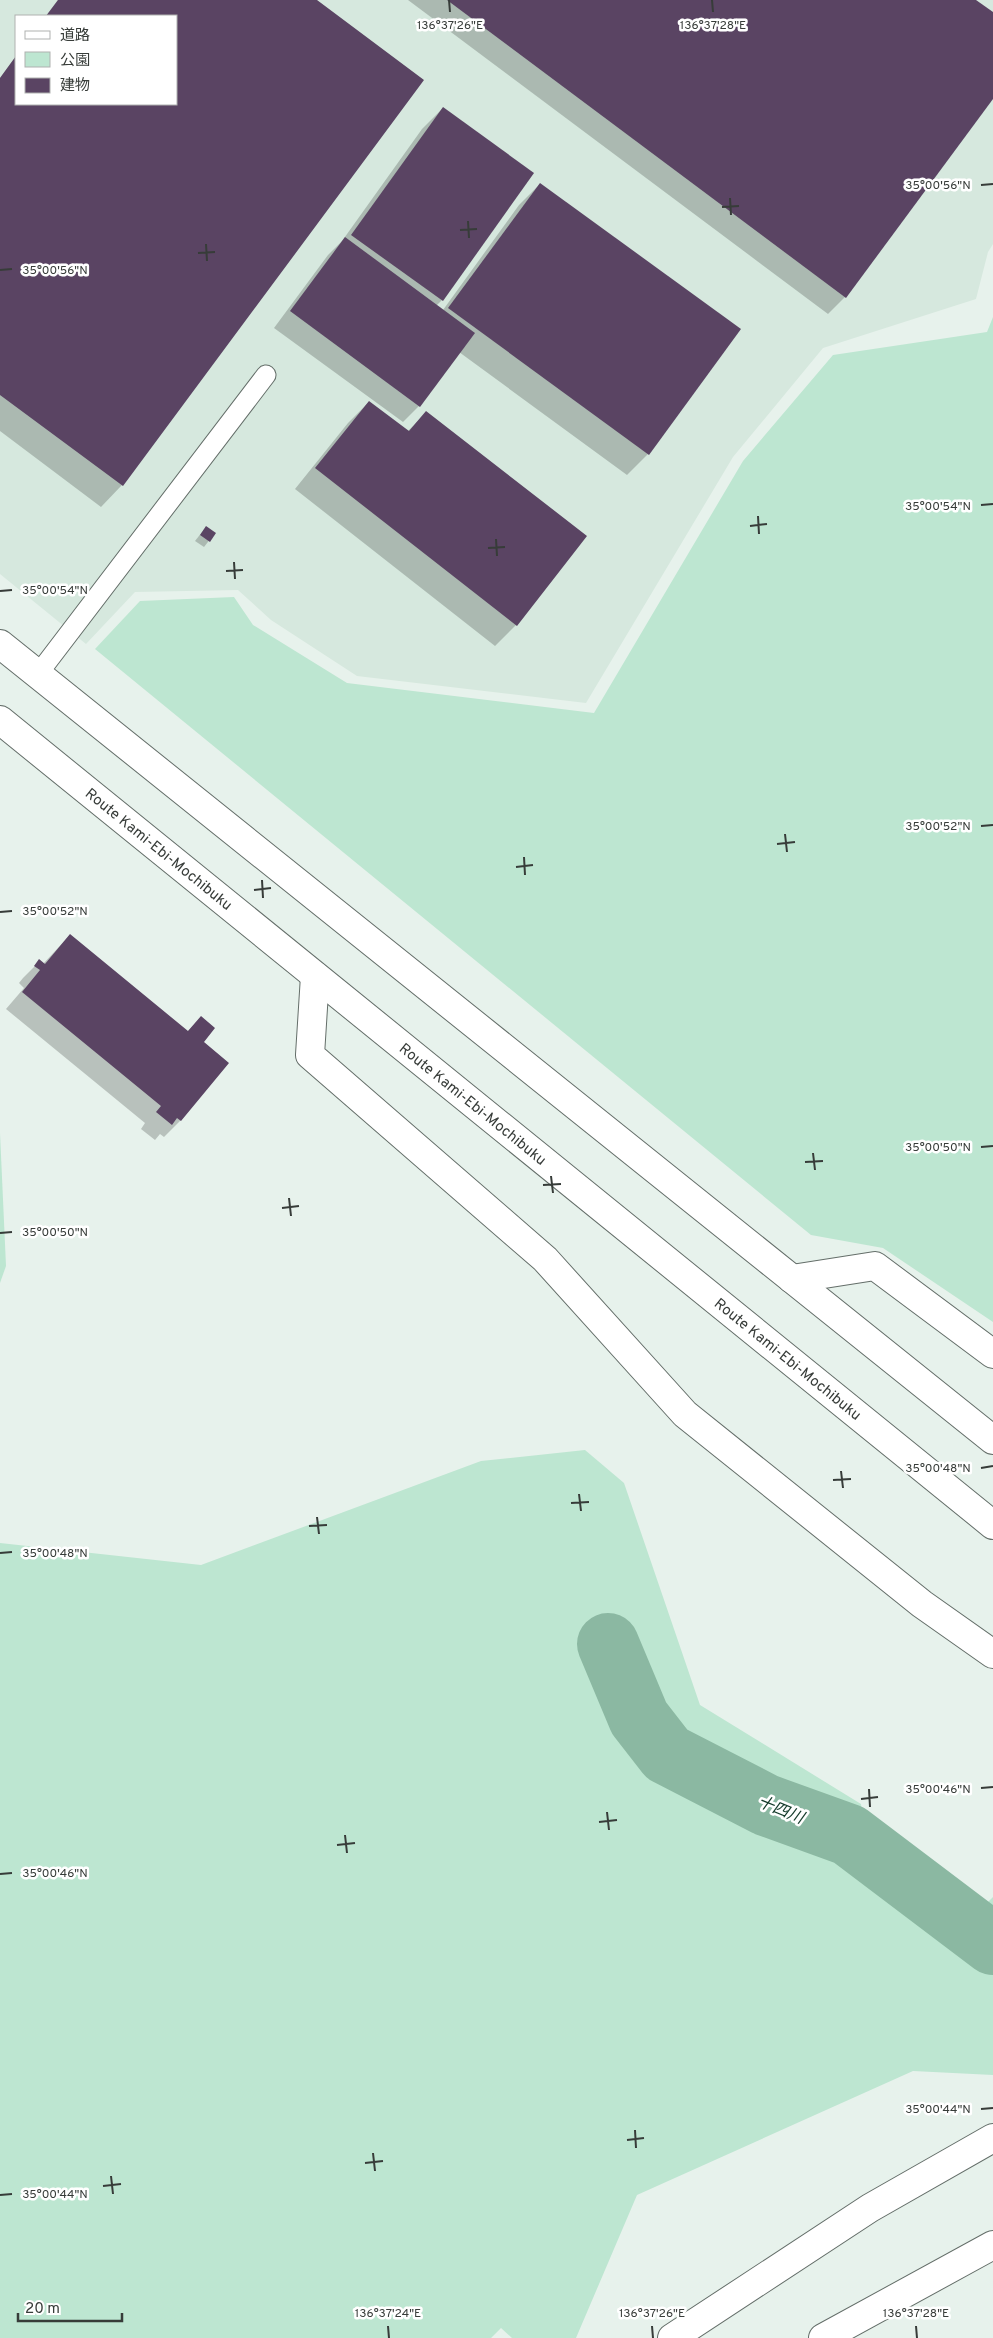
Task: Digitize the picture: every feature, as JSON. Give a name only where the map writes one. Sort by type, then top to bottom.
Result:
[{"type":"main road","points":[[0,644],[993,1440]]},
{"type":"main road","name":"Route Kami-Ebi-Mochibuku","points":[[0,720],[993,1525]]},
{"type":"main road","points":[[316,976],[310,1055],[545,1259],[685,1414],[922,1604],[993,1654]]},
{"type":"main road","points":[[792,1279],[875,1266],[993,1354]]},
{"type":"main road","points":[[672,2338],[870,2208],[993,2138]]},
{"type":"main road","points":[[823,2338],[993,2245]]},
{"type":"lane","points":[[38,674],[266,375]]},
{"type":"shaded area","points":[[0,0],[993,0],[993,244],[988,252],[976,299],[823,348],[733,457],[586,703],[357,676],[271,620],[238,590],[135,592],[86,644],[0,574]]},
{"type":"green space","points":[[993,317],[993,1322],[883,1248],[811,1235],[95,649],[140,601],[234,597],[253,625],[347,683],[594,713],[743,461],[833,355],[987,332]]},
{"type":"green space","points":[[0,1133],[6,1266],[0,1283]]},
{"type":"green space","points":[[585,1450],[624,1483],[700,1705],[861,1804],[864,1829],[934,1901],[985,1905],[993,1897],[993,2075],[913,2071],[637,2195],[576,2338],[512,2338],[501,2328],[491,2338],[0,2338],[0,1543],[201,1565],[481,1461]]},
{"type":"building","points":[[58,0],[317,0],[424,80],[123,486],[0,395],[0,78],[15,57],[15,105],[178,105],[178,15],[47,15]]},
{"type":"building","points":[[447,0],[976,0],[993,12],[993,99],[846,298]]},
{"type":"building","points":[[443,107],[534,173],[443,301],[351,235]]},
{"type":"building","points":[[540,183],[741,329],[649,455],[448,308]]},
{"type":"building","points":[[345,237],[475,333],[420,407],[290,311]]},
{"type":"building","points":[[369,401],[409,431],[426,411],[587,536],[517,626],[315,468]]},
{"type":"building","points":[[206,526],[216,533],[210,542],[200,535]]},
{"type":"building","points":[[70,934],[188,1031],[201,1016],[215,1028],[204,1042],[229,1063],[181,1121],[177,1118],[172,1125],[156,1112],[161,1106],[22,992],[40,970],[34,966],[39,959],[45,964]]},
{"type":"waterway","name":"十四川","points":[[608,1644],[639,1718],[667,1754],[766,1805],[849,1835],[993,1944]]}]
